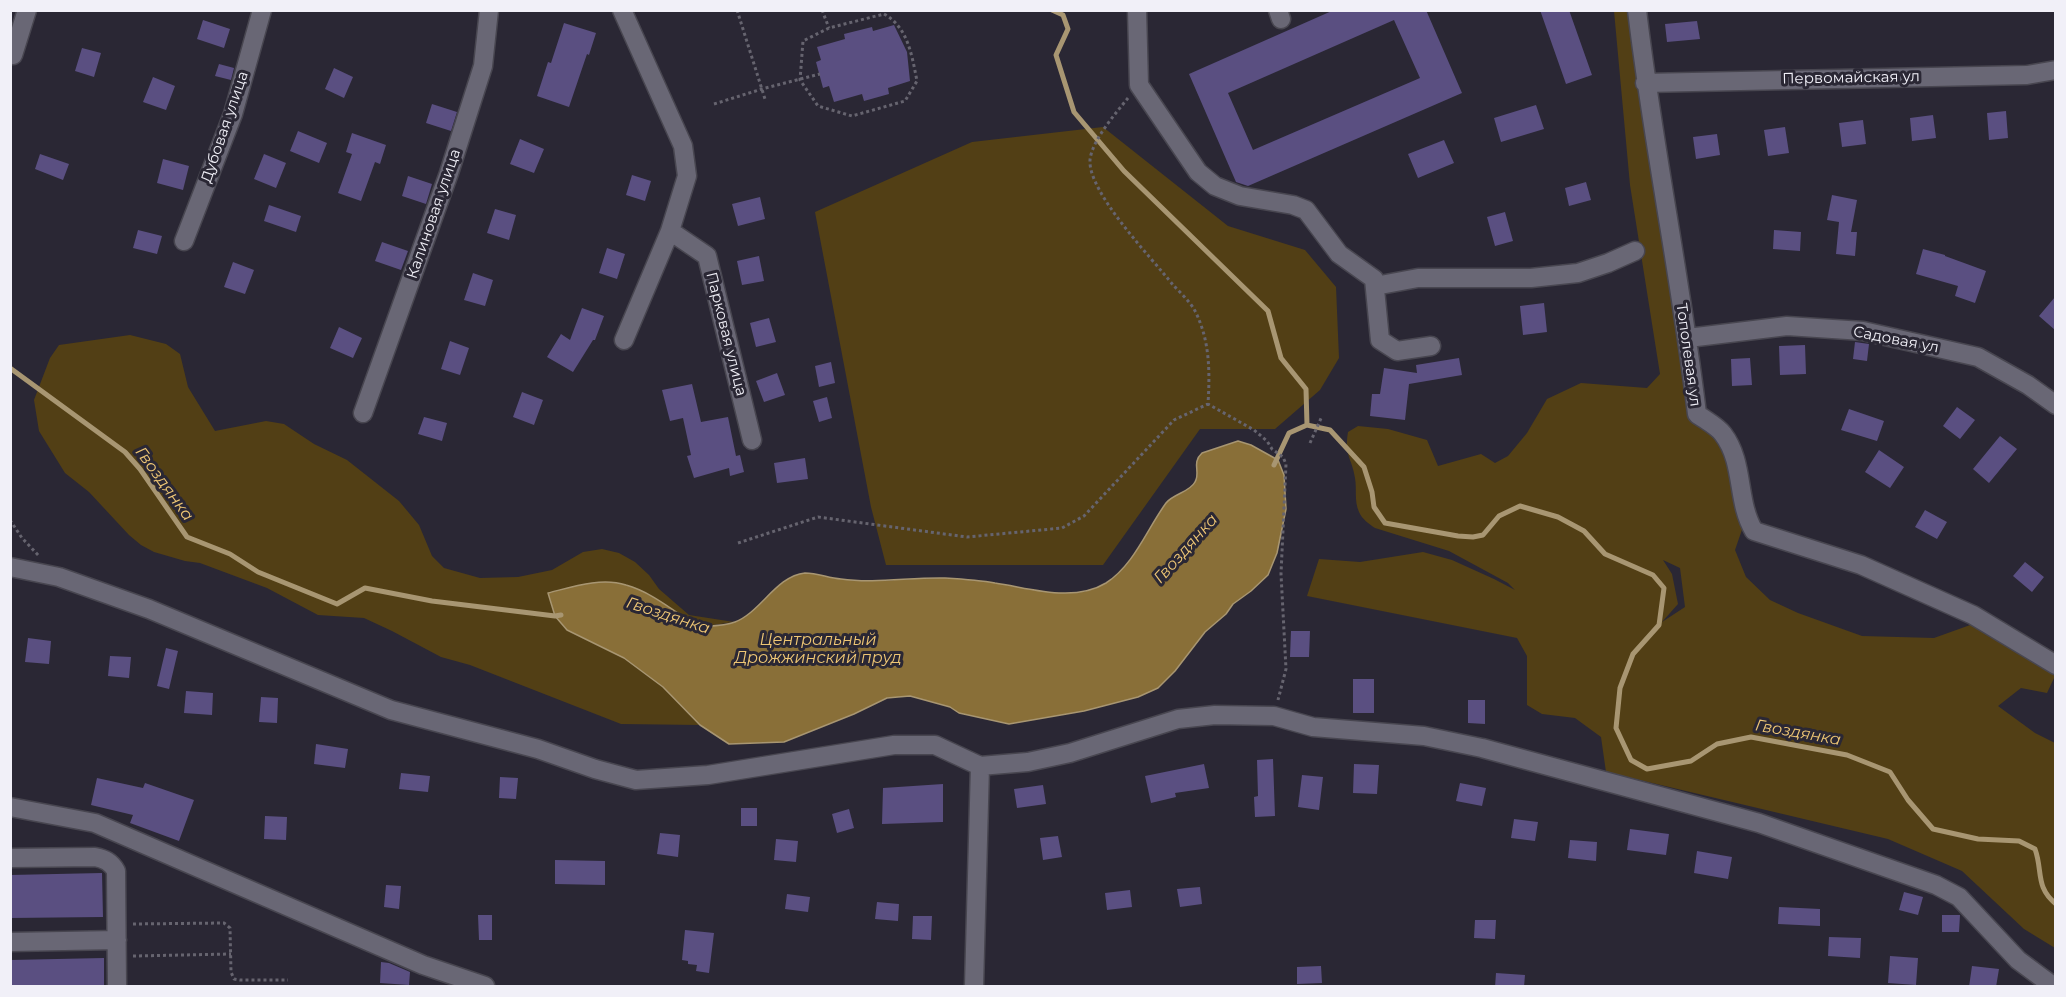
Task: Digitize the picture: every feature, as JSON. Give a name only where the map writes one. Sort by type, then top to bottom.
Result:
[{"type":"street","points":[[13,55],[27,10]]},
{"type":"street","name":"Дубовая улица","points":[[184,242],[233,114],[262,10]]},
{"type":"street","name":"Калиновая улица","points":[[363,413],[449,173],[483,66],[489,10]]},
{"type":"street","points":[[622,10],[683,146],[687,176],[670,231],[624,340]]},
{"type":"street","points":[[1137,10],[1139,85],[1198,172],[1215,186],[1240,196],[1293,205],[1306,210],[1339,254],[1374,279],[1380,340],[1397,351],[1431,346]]},
{"type":"street","name":"Тополевая ул","points":[[1637,10],[1645,83],[1688,338],[1697,414],[1722,432],[1736,455],[1746,518],[1754,531],[1861,565],[1973,615],[2055,665]]},
{"type":"street","name":"Первомайская ул","points":[[1645,83],[2027,75],[2055,70]]},
{"type":"street","name":"Парковая улица","points":[[670,231],[707,256],[752,440]]},
{"type":"street","points":[[1375,286],[1418,278],[1531,278],[1578,273],[1635,251]]},
{"type":"street","name":"Садовая ул","points":[[1688,338],[1787,326],[1863,331],[1978,357],[2028,385],[2055,405]]},
{"type":"street","points":[[10,567],[59,577],[149,609],[390,710],[538,749],[595,769],[636,780],[708,776],[894,745],[935,745],[980,766],[1028,762],[1070,753],[1178,719],[1215,715],[1274,716],[1313,726],[1424,736],[1482,748],[1770,826],[1936,885],[1959,897],[2018,960],[2053,987]]},
{"type":"street","points":[[974,987],[980,766]]},
{"type":"street","points":[[10,807],[94,823],[423,965],[485,987]]},
{"type":"street","points":[[10,858],[103,858],[110,862],[116,872],[117,987]]},
{"type":"street","points":[[10,942],[117,940]]},
{"type":"path","points":[[737,10],[765,99]]},
{"type":"path","points":[[822,10],[829,28]]},
{"type":"path","points":[[884,14],[894,19],[911,49],[917,81],[905,101],[852,116],[818,106],[800,80],[803,41],[829,28],[884,14]]},
{"type":"path","points":[[714,104],[820,74]]},
{"type":"path","points":[[1139,85],[1095,145],[1090,159],[1092,174],[1102,197],[1194,309],[1206,342],[1210,373],[1208,404]]},
{"type":"path","points":[[1208,404],[1254,430],[1283,457],[1286,464],[1281,574],[1286,669],[1274,716]]},
{"type":"path","points":[[738,543],[818,517],[967,537],[1062,528],[1084,516],[1174,420],[1208,404]]},
{"type":"path","points":[[1310,443],[1322,416]]},
{"type":"path","points":[[10,519],[22,538],[59,577]]},
{"type":"path","points":[[117,940],[224,923],[230,928],[231,972],[237,980],[288,980]]},
{"type":"path","points":[[117,940],[231,954]]},
{"type":"shaded area","points":[[1614,11],[1640,11],[1697,414],[1722,432],[1746,518],[1735,550],[1746,577],[1770,600],[1798,613],[1862,636],[1934,638],[1973,624],[2055,657],[2055,676],[2047,693],[2021,688],[1998,706],[2035,733],[2055,743],[2055,948],[2024,929],[1962,871],[1888,839],[1606,772],[1601,737],[1575,718],[1542,714],[1527,705],[1527,656],[1517,638],[1307,596],[1319,559],[1360,562],[1423,552],[1452,560],[1515,590],[1508,583],[1449,551],[1375,528],[1366,521],[1357,508],[1354,471],[1347,446],[1348,432],[1358,426],[1388,429],[1427,440],[1438,466],[1481,454],[1495,463],[1508,456],[1527,433],[1547,399],[1581,383],[1647,388],[1660,374],[1630,185]],"holes":[[[1663,560],[1680,568],[1685,607],[1662,622],[1678,604],[1672,574]]]},
{"type":"shaded area","points":[[1103,127],[1228,226],[1305,250],[1336,287],[1339,358],[1320,390],[1275,429],[1200,429],[1103,565],[886,565],[871,507],[815,212],[972,142]]},
{"type":"shaded area","points":[[130,335],[166,344],[180,354],[188,387],[215,431],[266,421],[284,424],[314,444],[347,460],[399,501],[419,525],[432,556],[444,568],[480,578],[518,577],[552,570],[583,552],[602,549],[619,553],[635,562],[649,575],[659,589],[689,615],[734,622],[699,627],[661,602],[548,594],[555,616],[567,630],[624,658],[663,687],[700,725],[621,724],[470,665],[441,657],[364,618],[318,615],[267,588],[200,563],[154,552],[141,545],[89,492],[65,473],[39,431],[34,400],[50,358],[59,345]]},
{"type":"water","name":"Центральный Дрожжинский пруд","points":[[1238,441],[1251,445],[1278,460],[1284,475],[1286,509],[1277,553],[1268,575],[1233,604],[1226,614],[1205,632],[1175,671],[1158,688],[1138,697],[1084,711],[1009,724],[959,713],[950,707],[910,696],[887,698],[784,742],[729,744],[700,725],[663,687],[624,658],[567,630],[555,616],[548,593],[597,582],[626,585],[664,603],[699,627],[735,622],[753,611],[785,581],[805,573],[854,580],[958,579],[1051,592],[1080,592],[1106,583],[1125,567],[1166,503],[1193,485],[1197,478],[1197,460],[1202,453]]},
{"type":"building","points":[[1334,10],[1426,10],[1462,93],[1248,186],[1236,182],[1189,74]],"holes":[[[1394,20],[1420,78],[1253,150],[1228,93]]]},
{"type":"building","points":[[1540,10],[1569,10],[1592,75],[1566,84]]},
{"type":"building","points":[[203,20],[230,29],[224,48],[197,39]]},
{"type":"building","points":[[1697,21],[1700,39],[1667,42],[1665,24]]},
{"type":"building","points":[[564,23],[596,33],[569,107],[537,96]]},
{"type":"building","points":[[894,25],[907,52],[910,81],[888,88],[889,94],[864,101],[862,94],[834,102],[829,86],[823,88],[816,62],[821,60],[817,47],[845,39],[844,34],[872,27],[873,31]]},
{"type":"building","points":[[82,48],[101,53],[94,77],[75,71]]},
{"type":"building","points":[[219,64],[234,68],[231,80],[215,76]]},
{"type":"building","points":[[334,68],[353,77],[344,98],[325,89]]},
{"type":"building","points":[[153,77],[175,86],[166,110],[143,102]]},
{"type":"building","points":[[432,104],[457,112],[451,131],[426,123]]},
{"type":"building","points":[[1536,105],[1544,129],[1501,142],[1494,118]]},
{"type":"building","points":[[2006,111],[2008,138],[1989,140],[1987,113]]},
{"type":"building","points":[[1933,115],[1936,138],[1912,141],[1910,118]]},
{"type":"building","points":[[1863,120],[1866,144],[1842,147],[1839,123]]},
{"type":"building","points":[[1785,127],[1789,153],[1768,156],[1764,130]]},
{"type":"building","points":[[298,131],[327,143],[319,163],[290,151]]},
{"type":"building","points":[[352,133],[386,145],[380,164],[375,162],[361,201],[338,193],[352,154],[346,152]]},
{"type":"building","points":[[1717,134],[1720,155],[1696,159],[1693,137]]},
{"type":"building","points":[[520,139],[544,149],[534,173],[510,164]]},
{"type":"building","points":[[1444,140],[1454,163],[1418,178],[1408,154]]},
{"type":"building","points":[[40,154],[69,164],[63,180],[35,169]]},
{"type":"building","points":[[264,154],[286,163],[276,188],[254,179]]},
{"type":"building","points":[[163,159],[189,166],[183,190],[157,183]]},
{"type":"building","points":[[632,175],[651,181],[645,201],[626,195]]},
{"type":"building","points":[[408,176],[432,184],[426,204],[402,196]]},
{"type":"building","points":[[1586,182],[1591,200],[1569,206],[1565,188]]},
{"type":"building","points":[[1832,195],[1857,200],[1851,232],[1857,232],[1855,256],[1836,254],[1839,222],[1827,220]]},
{"type":"building","points":[[760,197],[765,219],[738,226],[732,204]]},
{"type":"building","points":[[269,205],[301,216],[296,232],[264,221]]},
{"type":"building","points":[[495,209],[516,215],[509,240],[487,233]]},
{"type":"building","points":[[1505,212],[1513,241],[1495,246],[1487,217]]},
{"type":"building","points":[[138,230],[162,236],[157,254],[133,248]]},
{"type":"building","points":[[1774,230],[1801,232],[1800,251],[1773,249]]},
{"type":"building","points":[[382,242],[408,251],[401,270],[375,261]]},
{"type":"building","points":[[607,248],[625,254],[617,279],[599,273]]},
{"type":"building","points":[[1923,249],[1986,271],[1975,303],[1955,296],[1958,286],[1916,274]]},
{"type":"building","points":[[759,256],[764,281],[742,285],[737,261]]},
{"type":"building","points":[[233,262],[254,270],[245,294],[224,287]]},
{"type":"building","points":[[473,273],[493,280],[485,306],[464,300]]},
{"type":"building","points":[[2055,297],[2055,330],[2039,316]]},
{"type":"building","points":[[1544,303],[1547,332],[1523,335],[1520,306]]},
{"type":"building","points":[[582,308],[604,316],[595,340],[573,372],[547,357],[561,334],[570,340]]},
{"type":"building","points":[[769,318],[776,342],[756,347],[750,323]]},
{"type":"building","points":[[339,327],[362,338],[353,358],[330,348]]},
{"type":"building","points":[[450,341],[469,348],[460,375],[441,369]]},
{"type":"building","points":[[1855,342],[1869,344],[1867,361],[1853,359]]},
{"type":"building","points":[[1805,345],[1806,374],[1780,375],[1779,346]]},
{"type":"building","points":[[1459,358],[1462,375],[1409,384],[1405,420],[1370,416],[1372,394],[1380,394],[1384,368],[1417,373],[1416,365]]},
{"type":"building","points":[[1750,358],[1752,385],[1732,386],[1731,359]]},
{"type":"building","points":[[831,362],[835,383],[819,387],[815,366]]},
{"type":"building","points":[[777,373],[785,395],[764,402],[756,381]]},
{"type":"building","points":[[692,384],[701,422],[728,417],[736,456],[740,455],[744,472],[730,476],[729,468],[694,478],[687,456],[691,455],[683,418],[670,421],[662,390]]},
{"type":"building","points":[[522,392],[543,400],[534,425],[513,417]]},
{"type":"building","points":[[827,397],[832,418],[819,422],[813,401]]},
{"type":"building","points":[[1957,407],[1975,420],[1960,439],[1943,426]]},
{"type":"building","points":[[1849,409],[1884,421],[1877,441],[1841,430]]},
{"type":"building","points":[[424,417],[447,423],[442,441],[418,434]]},
{"type":"building","points":[[2000,436],[2017,449],[1989,483],[1973,469]]},
{"type":"building","points":[[1879,450],[1904,467],[1890,488],[1865,472]]},
{"type":"building","points":[[805,458],[808,479],[777,483],[774,463]]},
{"type":"building","points":[[1925,510],[1947,522],[1937,539],[1915,527]]},
{"type":"building","points":[[2025,562],[2044,577],[2032,592],[2013,576]]},
{"type":"building","points":[[1291,631],[1310,631],[1309,657],[1290,657]]},
{"type":"building","points":[[28,638],[51,641],[49,664],[25,662]]},
{"type":"building","points":[[166,648],[178,651],[169,689],[157,686]]},
{"type":"building","points":[[110,656],[131,657],[129,678],[108,676]]},
{"type":"building","points":[[1353,679],[1374,679],[1374,713],[1353,713]]},
{"type":"building","points":[[186,691],[213,693],[212,715],[184,713]]},
{"type":"building","points":[[261,697],[278,698],[277,723],[259,722]]},
{"type":"building","points":[[1468,700],[1485,700],[1485,724],[1468,723]]},
{"type":"building","points":[[316,744],[348,749],[345,768],[314,764]]},
{"type":"building","points":[[1273,759],[1275,816],[1255,817],[1254,797],[1258,796],[1257,760]]},
{"type":"building","points":[[1204,764],[1209,788],[1175,793],[1176,797],[1151,803],[1145,776]]},
{"type":"building","points":[[1354,764],[1379,765],[1377,794],[1353,793]]},
{"type":"building","points":[[401,773],[430,776],[428,792],[399,789]]},
{"type":"building","points":[[1302,775],[1323,777],[1319,810],[1298,807]]},
{"type":"building","points":[[500,777],[518,778],[516,799],[499,798]]},
{"type":"building","points":[[97,778],[143,788],[145,783],[194,800],[179,841],[130,823],[133,815],[91,805]]},
{"type":"building","points":[[1460,783],[1486,788],[1482,806],[1456,801]]},
{"type":"building","points":[[943,784],[943,822],[882,824],[883,788]]},
{"type":"building","points":[[1043,785],[1046,804],[1017,808],[1014,789]]},
{"type":"building","points":[[741,808],[757,808],[757,826],[741,826]]},
{"type":"building","points":[[849,809],[854,828],[837,833],[832,814]]},
{"type":"building","points":[[265,816],[287,817],[286,840],[264,839]]},
{"type":"building","points":[[1514,819],[1538,822],[1535,841],[1511,838]]},
{"type":"building","points":[[1630,829],[1669,834],[1666,855],[1627,850]]},
{"type":"building","points":[[660,833],[680,835],[678,857],[657,854]]},
{"type":"building","points":[[1058,836],[1062,857],[1043,860],[1040,838]]},
{"type":"building","points":[[776,839],[798,841],[796,862],[774,860]]},
{"type":"building","points":[[1570,840],[1597,842],[1596,861],[1568,858]]},
{"type":"building","points":[[1697,851],[1732,857],[1728,879],[1694,873]]},
{"type":"building","points":[[555,860],[605,861],[605,885],[555,884]]},
{"type":"building","points":[[102,873],[103,917],[10,918],[10,875]]},
{"type":"building","points":[[386,885],[401,886],[399,909],[384,907]]},
{"type":"building","points":[[1200,887],[1202,904],[1180,907],[1177,889]]},
{"type":"building","points":[[1130,890],[1132,907],[1107,910],[1105,893]]},
{"type":"building","points":[[1904,892],[1923,897],[1918,915],[1899,910]]},
{"type":"building","points":[[787,894],[810,897],[808,912],[785,909]]},
{"type":"building","points":[[877,902],[899,904],[898,921],[875,919]]},
{"type":"building","points":[[1779,907],[1820,909],[1820,926],[1778,924]]},
{"type":"building","points":[[478,915],[492,915],[492,940],[479,940]]},
{"type":"building","points":[[1942,915],[1960,915],[1959,932],[1942,932]]},
{"type":"building","points":[[913,916],[932,916],[931,940],[912,939]]},
{"type":"building","points":[[1475,920],[1496,920],[1495,939],[1474,938]]},
{"type":"building","points":[[685,930],[714,933],[709,973],[696,971],[697,965],[688,964],[688,961],[682,960]]},
{"type":"building","points":[[1829,937],[1861,938],[1860,958],[1828,956]]},
{"type":"building","points":[[1890,956],[1918,958],[1916,985],[1888,983]]},
{"type":"building","points":[[104,958],[104,987],[10,987],[10,960]]},
{"type":"building","points":[[381,962],[410,972],[409,985],[380,983]]},
{"type":"building","points":[[1321,966],[1322,983],[1297,984],[1297,967]]},
{"type":"building","points":[[1972,966],[1999,969],[1996,987],[1969,987]]},
{"type":"building","points":[[1496,973],[1525,975],[1524,987],[1495,987]]},
{"type":"waterway","points":[[1052,10],[1063,15],[1068,29],[1056,55],[1074,112],[1124,171],[1268,311],[1281,358],[1306,389],[1307,425]]},
{"type":"waterway","name":"Гвоздянка","points":[[10,368],[125,452],[140,469],[187,537],[230,554],[258,572],[337,604],[365,588],[432,601],[561,615]]},
{"type":"waterway","name":"Гвоздянка","points":[[1274,465],[1289,433],[1307,425],[1330,430],[1364,467],[1374,507],[1385,523],[1473,537],[1483,535],[1499,516],[1520,506],[1558,517],[1584,531],[1605,554],[1653,575],[1664,588],[1659,625],[1633,654],[1620,688],[1616,728],[1631,760],[1647,769],[1691,761],[1717,744],[1751,737],[1847,755],[1890,772],[1908,800],[1933,829],[1978,839],[2019,841],[2035,849],[2042,885],[2049,898],[2056,904]]}]
